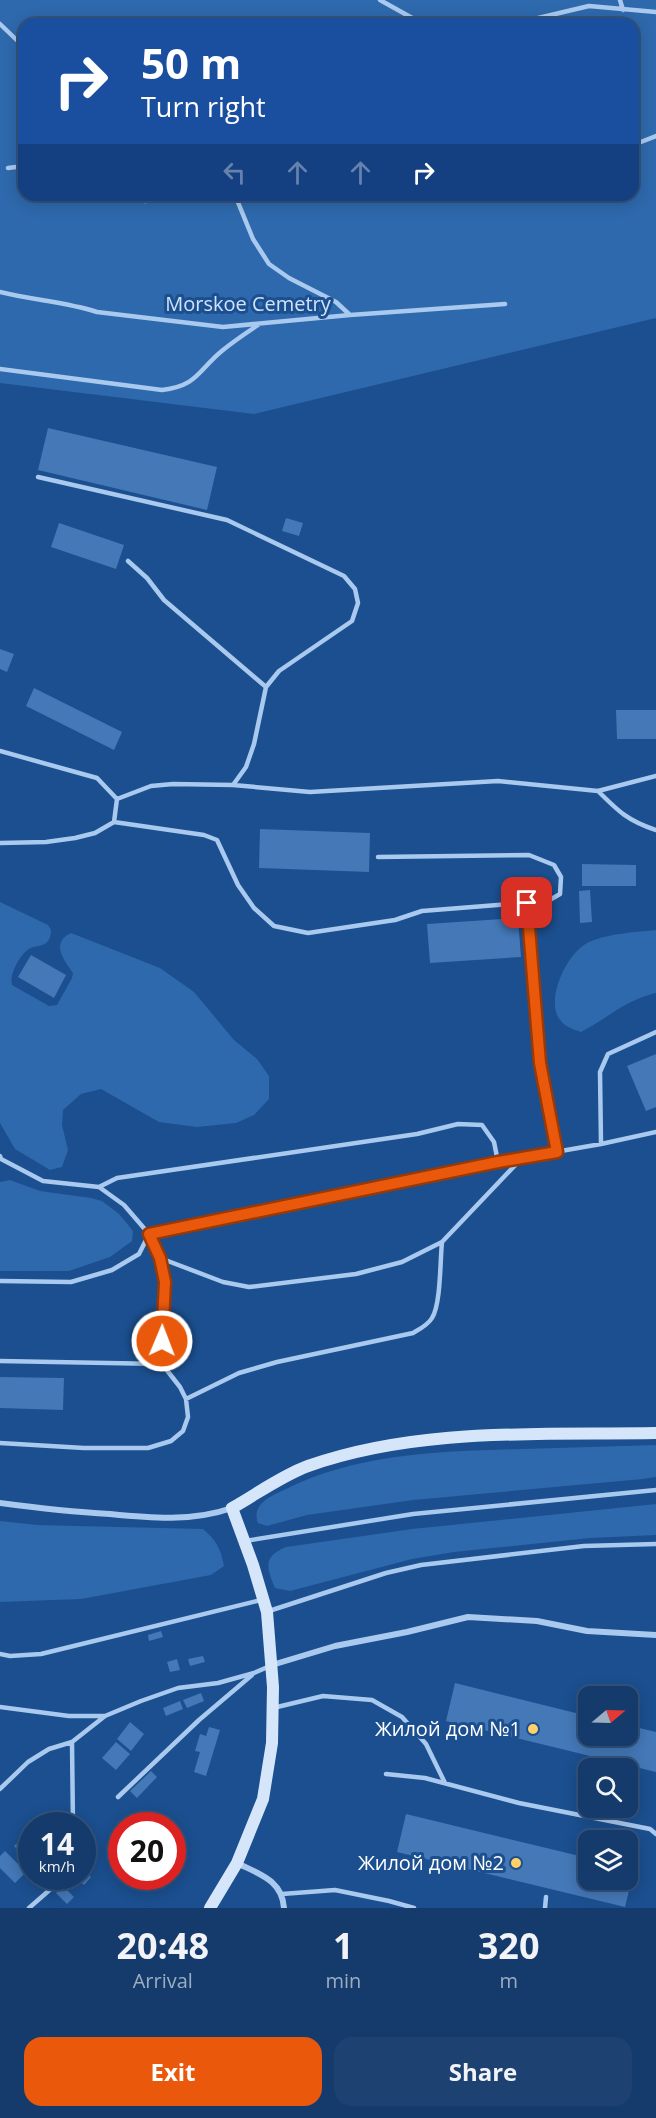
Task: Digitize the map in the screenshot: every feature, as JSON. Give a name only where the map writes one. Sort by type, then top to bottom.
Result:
[{"type":"main road","points":[[210,1908],[237,1863],[263,1799],[272,1743],[272,1665],[265,1606],[232,1508],[268,1485],[307,1467],[366,1449],[422,1441],[478,1437],[656,1433]]},
{"type":"street","points":[[0,1503],[47,1510],[173,1519],[213,1515],[232,1508]]},
{"type":"street","points":[[272,1665],[335,1646],[468,1617],[537,1621],[587,1631],[656,1635]]},
{"type":"street","points":[[237,1863],[268,1879],[282,1894],[284,1908]]},
{"type":"lane","points":[[380,0],[412,18]]},
{"type":"lane","points":[[620,0],[623,10]]},
{"type":"lane","points":[[532,18],[589,6],[656,12]]},
{"type":"lane","points":[[0,24],[18,41]]},
{"type":"lane","points":[[639,143],[656,136]]},
{"type":"lane","points":[[8,168],[18,167]]},
{"type":"lane","points":[[238,201],[253,239],[269,264],[289,278],[336,302],[350,315]]},
{"type":"lane","points":[[0,292],[77,306],[97,312],[222,327],[505,304]]},
{"type":"lane","points":[[0,369],[162,390],[175,389],[198,377],[222,350],[260,324]]},
{"type":"lane","points":[[38,477],[227,520],[344,576],[355,589],[358,603],[352,621],[279,671],[266,687],[254,744],[246,767],[233,785]]},
{"type":"lane","points":[[128,561],[147,578],[164,600],[266,687]]},
{"type":"lane","points":[[0,751],[97,778],[117,799]]},
{"type":"lane","points":[[117,799],[151,786],[173,784],[233,785],[310,792],[498,781],[598,791],[656,776]]},
{"type":"lane","points":[[598,791],[636,824],[656,830]]},
{"type":"lane","points":[[114,822],[117,799]]},
{"type":"lane","points":[[0,843],[46,842],[75,838],[95,833],[114,822],[204,835],[216,840],[238,885],[254,908],[274,926],[308,933],[395,920],[422,911],[548,901],[560,894],[561,877],[554,865],[529,855],[378,857]]},
{"type":"lane","points":[[527,903],[540,1063],[557,1152]]},
{"type":"lane","points":[[601,1144],[600,1072],[608,1054],[656,1032]]},
{"type":"lane","points":[[99,1187],[117,1178],[417,1134],[458,1124],[482,1125],[494,1142],[498,1162]]},
{"type":"lane","points":[[149,1234],[656,1132]]},
{"type":"lane","points":[[160,1258],[223,1282],[249,1287],[356,1274],[402,1262],[442,1242],[522,1158]]},
{"type":"lane","points":[[0,1159],[43,1181],[99,1187],[124,1205],[149,1234],[160,1258],[165,1282],[162,1364],[180,1387],[186,1399],[188,1417],[183,1431],[171,1442],[148,1448],[84,1448],[0,1443]]},
{"type":"lane","points":[[0,1281],[71,1282],[112,1270],[139,1254],[149,1234]]},
{"type":"lane","points":[[186,1399],[239,1374],[258,1368],[413,1333],[432,1319],[437,1305],[442,1242]]},
{"type":"lane","points":[[0,1361],[162,1364]]},
{"type":"lane","points":[[244,1541],[413,1514],[656,1490]]},
{"type":"lane","points":[[0,1654],[10,1656],[41,1654],[265,1606],[421,1565],[584,1546],[656,1544]]},
{"type":"lane","points":[[0,1789],[28,1762],[49,1749],[72,1742],[105,1716],[178,1688],[218,1683],[254,1673],[272,1665]]},
{"type":"lane","points":[[118,1797],[199,1720],[254,1673]]},
{"type":"lane","points":[[273,1708],[323,1695],[372,1700],[402,1717],[426,1744],[445,1783]]},
{"type":"lane","points":[[0,1707],[69,1716],[105,1716]]},
{"type":"lane","points":[[72,1742],[73,1812]]},
{"type":"lane","points":[[386,1774],[445,1783],[519,1803],[650,1829],[656,1834]]},
{"type":"lane","points":[[29,1908],[50,1890]]},
{"type":"lane","points":[[282,1894],[335,1890],[414,1908]]},
{"type":"lane","points":[[545,1908],[546,1897]]},
{"type":"green space","name":"Morskoe Cemetry","points":[[0,0],[656,0],[656,318],[254,414],[0,383]]},
{"type":"green space","points":[[0,902],[48,925],[51,930],[47,942],[27,950],[20,959],[12,975],[12,985],[49,1006],[57,1005],[73,973],[60,947],[61,942],[71,933],[160,968],[194,992],[234,1040],[257,1059],[269,1076],[269,1099],[254,1115],[236,1123],[197,1127],[159,1122],[101,1089],[81,1094],[63,1110],[62,1125],[68,1150],[62,1167],[50,1170],[15,1149],[0,1123]]},
{"type":"green space","points":[[656,930],[656,993],[634,1000],[581,1032],[562,1023],[555,1008],[557,987],[566,966],[580,948],[602,937]]},
{"type":"green space","points":[[10,1180],[40,1191],[102,1201],[119,1214],[133,1231],[132,1241],[110,1257],[69,1271],[0,1271],[0,1182]]},
{"type":"green space","points":[[656,1445],[656,1477],[413,1500],[307,1515],[267,1526],[258,1523],[257,1511],[260,1506],[280,1492],[314,1477],[372,1461],[463,1451]]},
{"type":"green space","points":[[656,1504],[656,1535],[590,1538],[454,1552],[412,1559],[290,1591],[275,1588],[270,1575],[270,1559],[286,1547],[412,1529]]},
{"type":"green space","points":[[0,1521],[37,1525],[203,1529],[217,1545],[224,1566],[211,1575],[81,1599],[0,1602]]},
{"type":"building","points":[[48,428],[217,467],[207,510],[38,470]]},
{"type":"building","points":[[286,518],[303,523],[299,536],[282,531]]},
{"type":"building","points":[[59,523],[124,545],[116,569],[51,547]]},
{"type":"building","points":[[0,649],[14,654],[7,672],[0,669]]},
{"type":"building","points":[[34,688],[122,732],[114,750],[26,706]]},
{"type":"building","points":[[616,710],[656,710],[656,739],[617,739]]},
{"type":"building","points":[[260,829],[370,833],[369,872],[259,868]]},
{"type":"building","points":[[582,864],[636,865],[636,886],[582,886]]},
{"type":"building","points":[[590,890],[592,922],[580,923],[579,891]]},
{"type":"building","points":[[518,918],[521,957],[430,963],[427,924]]},
{"type":"building","points":[[31,955],[66,975],[54,998],[18,977]]},
{"type":"building","points":[[656,1054],[656,1107],[646,1111],[627,1066]]},
{"type":"building","points":[[0,1377],[64,1378],[63,1410],[0,1408]]},
{"type":"building","points":[[161,1631],[163,1637],[149,1641],[148,1635]]},
{"type":"building","points":[[203,1656],[205,1662],[190,1666],[188,1659]]},
{"type":"building","points":[[177,1659],[180,1670],[170,1672],[167,1662]]},
{"type":"building","name":"Жилой дом №1","points":[[455,1683],[578,1714],[578,1746],[638,1746],[638,1728],[656,1732],[656,1772],[638,1768],[638,1758],[598,1758],[446,1721]]},
{"type":"building","points":[[201,1693],[204,1701],[187,1708],[183,1700]]},
{"type":"building","points":[[180,1701],[183,1709],[166,1716],[163,1708]]},
{"type":"building","points":[[130,1722],[144,1734],[131,1751],[117,1739]]},
{"type":"building","points":[[209,1727],[220,1730],[206,1776],[194,1772],[200,1752],[195,1751],[200,1734],[206,1736]]},
{"type":"building","points":[[116,1742],[130,1754],[116,1770],[102,1758]]},
{"type":"building","points":[[151,1771],[157,1777],[137,1798],[130,1791]]},
{"type":"building","name":"Жилой дом №2","points":[[406,1814],[578,1856],[578,1890],[629,1890],[625,1907],[397,1852]]},
{"type":"building","points":[[5,1851],[18,1864],[18,1880],[15,1883],[0,1868],[0,1856]]},
{"type":"building","points":[[59,1890],[67,1890],[74,1897],[67,1904],[56,1893]]},
{"type":"place","name":"Жилой дом №1","points":[[533,1729]]},
{"type":"place","name":"Жилой дом №2","points":[[516,1863]]},
{"type":"route","points":[[162,1341],[165,1282],[160,1258],[149,1234],[498,1162],[557,1152],[540,1063],[527,903]]}]
